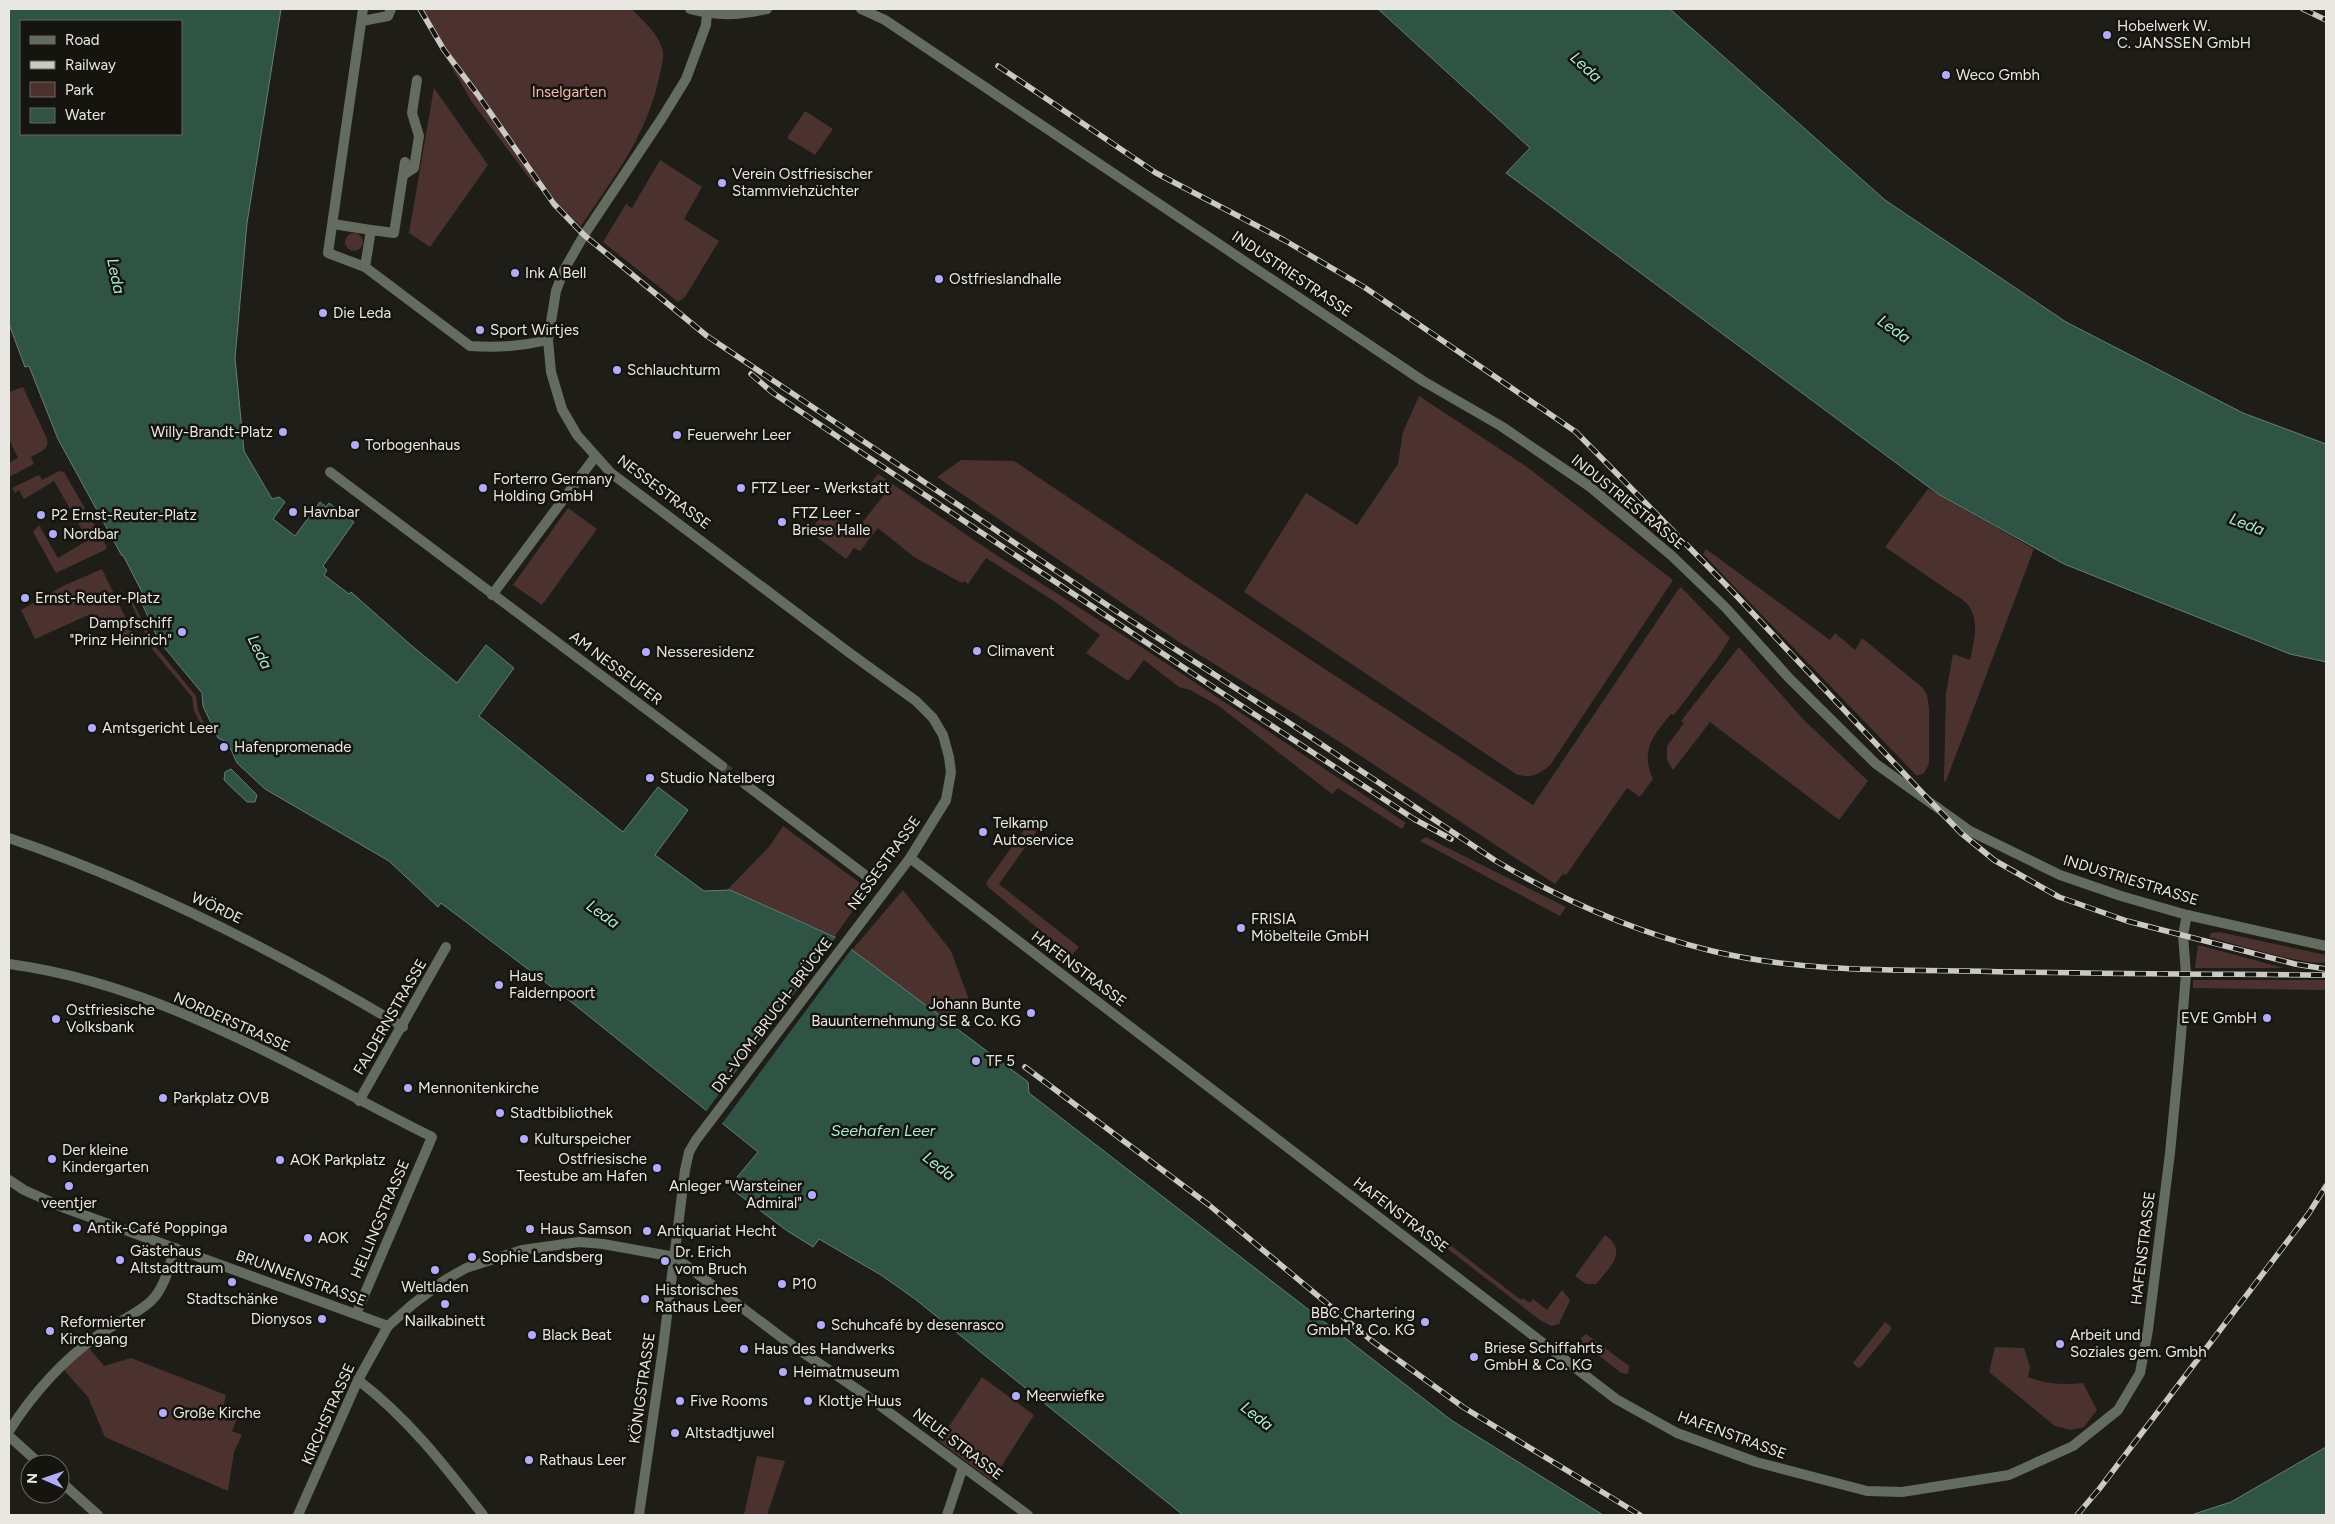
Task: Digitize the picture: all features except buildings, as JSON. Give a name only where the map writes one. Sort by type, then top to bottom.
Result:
[{"type":"street","points":[[363,9],[328,253],[365,267],[470,346],[486,348],[533,344],[548,340]]},
{"type":"street","points":[[362,21],[388,16],[391,9]]},
{"type":"street","points":[[690,9],[707,13],[738,15],[767,9]]},
{"type":"street","name":"INDUSTRIESTRASSE","points":[[861,9],[884,20],[1423,381],[1500,426],[1589,486],[1672,556],[1725,607],[1823,712],[1876,764],[1970,831],[2060,875],[2121,896],[2187,915],[2326,946]]},
{"type":"street","name":"NESSESTRASSE","points":[[707,13],[706,25],[686,79],[584,234],[564,270],[556,291],[548,340],[551,372],[562,409],[577,435],[611,473],[916,701],[933,718],[943,735],[951,772],[946,800],[910,858],[858,926]]},
{"type":"street","points":[[403,176],[414,168],[419,136],[412,113],[416,80]]},
{"type":"street","points":[[333,224],[394,233],[405,162]]},
{"type":"street","points":[[365,267],[371,230]]},
{"type":"street","points":[[492,595],[595,456]]},
{"type":"street","name":"AM NESSEUFER","points":[[330,472],[722,766]]},
{"type":"street","points":[[745,784],[869,878]]},
{"type":"street","name":"WÖRDE","points":[[9,838],[98,871],[232,931],[344,992],[403,1027]]},
{"type":"street","name":"HAFENSTRASSE","points":[[910,858],[1616,1399],[1677,1433],[1756,1462],[1867,1491],[1902,1492],[2009,1474],[2073,1446],[2118,1410],[2140,1373],[2148,1330],[2170,1154],[2186,974],[2183,935],[2187,915]]},
{"type":"street","name":"DR.-VOM-BRUCH- BRÜCKE","points":[[710,1122],[858,926]]},
{"type":"street","name":"FALDERNSTRASSE","points":[[359,1101],[403,1027],[446,947]]},
{"type":"street","name":"NORDERSTRASSE","points":[[9,964],[61,973],[169,1009],[232,1037],[432,1137]]},
{"type":"street","name":"KÖNIGSTRASSE","points":[[638,1515],[675,1257],[685,1170],[689,1152],[710,1122]]},
{"type":"street","name":"HELLINGSTRASSE","points":[[356,1314],[432,1137]]},
{"type":"street","name":"BRUNNENSTRASSE","points":[[9,1180],[24,1190],[62,1207],[388,1326]]},
{"type":"street","name":"KIRCHSTRASSE","points":[[298,1515],[358,1380],[388,1326],[445,1280],[479,1262],[522,1250],[565,1243],[595,1243],[675,1257]]},
{"type":"street","points":[[9,1431],[22,1411],[50,1377],[96,1336],[151,1301],[163,1285],[175,1248]]},
{"type":"street","name":"NEUE STRASSE","points":[[675,1257],[789,1343],[867,1396],[1028,1515]]},
{"type":"street","points":[[358,1380],[383,1399],[434,1451],[483,1515]]},
{"type":"street","points":[[9,1436],[29,1454]]},
{"type":"street","points":[[947,1515],[963,1467]]},
{"type":"street","points":[[70,1490],[98,1515]]},
{"type":"green space","name":"Inselgarten","points":[[423,9],[632,9],[653,32],[660,42],[663,59],[646,119],[628,156],[581,226],[533,183],[472,102],[436,40]]},
{"type":"green space","points":[[434,88],[488,165],[430,247],[409,233]]},
{"type":"green space","points":[[805,111],[833,129],[815,155],[787,138]]},
{"type":"green space","points":[[660,160],[702,187],[684,219],[719,241],[685,297],[678,302],[603,242],[626,204],[632,208]]},
{"type":"green space","points":[[354,233],[360,236],[363,242],[360,248],[354,251],[348,248],[345,242],[348,236]]},
{"type":"green space","points":[[23,387],[48,443],[43,450],[31,457],[34,464],[9,477],[9,463],[18,458],[9,439],[9,392]]},
{"type":"green space","points":[[1419,396],[1527,467],[1673,580],[1551,764],[1535,775],[1516,774],[1244,592],[1306,493],[1357,525],[1398,464],[1403,432]]},
{"type":"green space","points":[[961,460],[1014,461],[1305,656],[1533,805],[1681,587],[1730,638],[1718,657],[1674,715],[1671,714],[1659,729],[1650,744],[1648,760],[1653,779],[1640,797],[1627,788],[1566,875],[1563,874],[1555,884],[1335,739],[1179,642],[937,477]]},
{"type":"green space","points":[[59,471],[64,472],[107,547],[105,550],[56,573],[33,532],[39,525],[58,558],[88,540],[54,481],[24,499],[19,490],[15,493],[12,488],[39,475],[42,480]]},
{"type":"green space","points":[[878,474],[990,551],[1143,648],[1406,823],[1402,829],[1338,788],[1332,794],[1219,706],[1190,690],[1179,687],[1144,660],[1128,681],[1086,653],[1100,635],[1054,601],[986,558],[968,584],[964,581],[962,583],[914,557],[878,528],[860,551],[854,548],[846,559],[810,532],[825,510],[854,533],[884,495],[870,484]]},
{"type":"green space","points":[[1928,489],[2034,549],[1946,781],[1944,781],[1946,693],[1953,654],[1970,660],[1975,632],[1973,615],[1970,607],[1964,601],[1885,547]]},
{"type":"green space","points":[[568,508],[597,529],[542,605],[513,585]]},
{"type":"green space","points":[[1706,549],[1830,640],[1835,633],[1855,650],[1862,638],[1923,688],[1927,695],[1929,708],[1929,764],[1924,773],[1917,776],[1703,554]]},
{"type":"green space","points":[[102,569],[133,633],[127,639],[104,618],[86,616],[35,639],[21,610],[63,586]]},
{"type":"green space","points":[[130,596],[155,646],[196,696],[198,710],[207,729],[204,730],[194,711],[192,697],[153,650],[128,597]]},
{"type":"green space","points":[[1739,647],[1803,719],[1868,781],[1839,820],[1710,722],[1673,770],[1667,760],[1667,746],[1684,723],[1681,721]]},
{"type":"green space","points":[[1034,816],[1043,822],[999,884],[1079,947],[1071,956],[988,887],[986,883]]},
{"type":"green space","points":[[783,826],[868,889],[835,936],[728,889],[769,847]]},
{"type":"green space","points":[[1426,837],[1566,907],[1560,916],[1420,841]]},
{"type":"green space","points":[[903,890],[951,951],[969,1000],[949,1023],[852,950]]},
{"type":"green space","points":[[2219,932],[2326,955],[2326,962],[2318,963],[2288,958],[2209,937],[2211,933]]},
{"type":"green space","points":[[2198,945],[2284,968],[2195,968]]},
{"type":"green space","points":[[2193,980],[2326,980],[2326,990],[2193,988]]},
{"type":"green space","points":[[1365,1179],[1521,1300],[1523,1298],[1530,1303],[1533,1299],[1547,1310],[1562,1290],[1570,1300],[1559,1324],[1551,1326],[1540,1320],[1362,1183]]},
{"type":"green space","points":[[1605,1235],[1616,1248],[1614,1260],[1596,1284],[1586,1284],[1575,1276]]},
{"type":"green space","points":[[1885,1322],[1891,1327],[1891,1330],[1861,1367],[1858,1368],[1853,1363]]},
{"type":"green space","points":[[1586,1334],[1629,1366],[1628,1374],[1621,1373],[1582,1342],[1581,1338]]},
{"type":"green space","points":[[88,1347],[104,1366],[131,1358],[226,1395],[222,1411],[238,1416],[232,1431],[242,1435],[234,1452],[228,1491],[105,1437],[88,1397],[64,1370]]},
{"type":"green space","points":[[1995,1347],[2024,1348],[2030,1367],[2028,1377],[2055,1383],[2083,1383],[2097,1410],[2084,1427],[2071,1430],[2055,1426],[1989,1372]]},
{"type":"green space","points":[[982,1377],[1034,1415],[992,1481],[939,1441]]},
{"type":"green space","points":[[757,1456],[785,1461],[767,1515],[744,1515]]},
{"type":"water","name":"Seehafen Leer","points":[[9,9],[281,9],[247,223],[235,358],[244,451],[272,499],[279,497],[285,502],[273,519],[295,536],[320,502],[326,507],[329,503],[354,522],[323,566],[327,570],[324,575],[349,594],[351,592],[457,683],[486,645],[514,668],[479,716],[623,832],[658,787],[688,810],[655,855],[704,891],[730,890],[835,937],[1028,1082],[1029,1093],[1451,1420],[1603,1515],[1183,1515],[915,1299],[881,1275],[819,1239],[813,1247],[786,1230],[729,1187],[758,1152],[570,1001],[441,903],[438,907],[389,861],[265,789],[237,763],[228,743],[218,738],[203,706],[202,693],[159,641],[139,597],[143,594],[58,439],[29,366],[25,367],[9,324]]},
{"type":"water","name":"Leda","points":[[1378,9],[1670,9],[1885,200],[2066,322],[2243,413],[2326,444],[2326,662],[2290,654],[2064,564],[1938,494],[1506,173],[1530,148]]},
{"type":"water","points":[[231,769],[257,795],[255,802],[247,802],[224,780],[225,772]]},
{"type":"water","points":[[2326,1447],[2326,1515],[2191,1515],[2231,1502]]},
{"type":"pier","points":[[837,936],[853,947],[721,1125],[705,1113]]},
{"type":"tunnel","points":[[722,766],[745,784]]},
{"type":"railway","points":[[420,9],[444,50],[478,95],[554,204],[584,235],[707,336],[1116,611],[1285,720],[1496,861],[1522,876],[1601,914],[1655,935],[1744,958],[1807,966],[1903,970],[2326,975]]},
{"type":"railway","points":[[2303,9],[2326,20]]},
{"type":"railway","points":[[998,66],[1156,173],[1284,240],[1364,287],[1576,432],[1728,587],[1961,833],[1994,860],[2059,897],[2127,921],[2295,964],[2326,969]]},
{"type":"railway","points":[[751,374],[773,393],[1216,689],[1414,819],[1451,839]]},
{"type":"railway","points":[[1025,1067],[1209,1205],[1372,1341],[1463,1407],[1640,1515]]},
{"type":"railway","points":[[2077,1515],[2100,1488],[2309,1213],[2326,1186]]},
{"type":"place","name":"Hobelwerk W. C. JANSSEN GmbH","points":[[2107,35]]},
{"type":"place","name":"Weco Gmbh","points":[[1946,75]]},
{"type":"place","name":"Verein Ostfriesischer Stammviehzüchter","points":[[722,183]]},
{"type":"place","name":"Ink A Bell","points":[[515,273]]},
{"type":"place","name":"Ostfrieslandhalle","points":[[939,279]]},
{"type":"place","name":"Die Leda","points":[[323,313]]},
{"type":"place","name":"Sport Wirtjes","points":[[480,330]]},
{"type":"place","name":"Schlauchturm","points":[[617,370]]},
{"type":"place","name":"Willy-Brandt-Platz","points":[[283,432]]},
{"type":"place","name":"Feuerwehr Leer","points":[[677,435]]},
{"type":"place","name":"Torbogenhaus","points":[[355,445]]},
{"type":"place","name":"Forterro Germany Holding GmbH","points":[[483,488]]},
{"type":"place","name":"FTZ Leer - Werkstatt","points":[[741,488]]},
{"type":"place","name":"Havnbar","points":[[293,512]]},
{"type":"place","name":"P2 Ernst-Reuter-Platz","points":[[41,515]]},
{"type":"place","name":"FTZ Leer - Briese Halle","points":[[782,522]]},
{"type":"place","name":"Nordbar","points":[[53,534]]},
{"type":"place","name":"Ernst-Reuter-Platz","points":[[25,598]]},
{"type":"place","name":"Dampfschiff \"Prinz Heinrich\"","points":[[182,632]]},
{"type":"place","name":"Climavent","points":[[977,651]]},
{"type":"place","name":"Nesseresidenz","points":[[646,652]]},
{"type":"place","name":"Amtsgericht Leer","points":[[92,728]]},
{"type":"place","name":"Hafenpromenade","points":[[224,747]]},
{"type":"place","name":"Studio Natelberg","points":[[650,778]]},
{"type":"place","name":"Telkamp Autoservice","points":[[983,832]]},
{"type":"place","name":"FRISIA Möbelteile GmbH","points":[[1241,928]]},
{"type":"place","name":"Haus Faldernpoort","points":[[499,985]]},
{"type":"place","name":"Johann Bunte Bauunternehmung SE & Co. KG","points":[[1031,1013]]},
{"type":"place","name":"EVE GmbH","points":[[2267,1018]]},
{"type":"place","name":"Ostfriesische Volksbank","points":[[56,1019]]},
{"type":"place","name":"TF 5","points":[[976,1061]]},
{"type":"place","name":"Mennonitenkirche","points":[[408,1088]]},
{"type":"place","name":"Parkplatz OVB","points":[[163,1098]]},
{"type":"place","name":"Stadtbibliothek","points":[[500,1113]]},
{"type":"place","name":"Kulturspeicher","points":[[524,1139]]},
{"type":"place","name":"Der kleine Kindergarten","points":[[52,1159]]},
{"type":"place","name":"AOK Parkplatz","points":[[280,1160]]},
{"type":"place","name":"Ostfriesische Teestube am Hafen","points":[[657,1168]]},
{"type":"place","name":"veentjer","points":[[69,1186]]},
{"type":"place","name":"Anleger \"Warsteiner Admiral\"","points":[[812,1195]]},
{"type":"place","name":"Antik-Café Poppinga","points":[[77,1228]]},
{"type":"place","name":"Haus Samson","points":[[530,1229]]},
{"type":"place","name":"Antiquariat Hecht","points":[[647,1231]]},
{"type":"place","name":"AOK","points":[[308,1238]]},
{"type":"place","name":"Sophie Landsberg","points":[[472,1257]]},
{"type":"place","name":"Gästehaus Altstadttraum","points":[[120,1260]]},
{"type":"place","name":"Dr. Erich vom Bruch","points":[[665,1261]]},
{"type":"place","name":"Weltladen","points":[[435,1270]]},
{"type":"place","name":"Stadtschänke","points":[[232,1282]]},
{"type":"place","name":"P10","points":[[782,1284]]},
{"type":"place","name":"Historisches Rathaus Leer","points":[[645,1299]]},
{"type":"place","name":"Nailkabinett","points":[[445,1304]]},
{"type":"place","name":"Dionysos","points":[[322,1319]]},
{"type":"place","name":"BBC Chartering GmbH & Co. KG","points":[[1425,1322]]},
{"type":"place","name":"Schuhcafé by desenrasco","points":[[821,1325]]},
{"type":"place","name":"Reformierter Kirchgang","points":[[50,1331]]},
{"type":"place","name":"Black Beat","points":[[532,1335]]},
{"type":"place","name":"Arbeit und Soziales gem. Gmbh","points":[[2060,1344]]},
{"type":"place","name":"Haus des Handwerks","points":[[744,1349]]},
{"type":"place","name":"Briese Schiffahrts GmbH & Co. KG","points":[[1474,1357]]},
{"type":"place","name":"Heimatmuseum","points":[[783,1372]]},
{"type":"place","name":"Meerwiefke","points":[[1016,1396]]},
{"type":"place","name":"Five Rooms","points":[[680,1401]]},
{"type":"place","name":"Klottje Huus","points":[[808,1401]]},
{"type":"place","name":"Große Kirche","points":[[163,1413]]},
{"type":"place","name":"Altstadtjuwel","points":[[675,1433]]},
{"type":"place","name":"Rathaus Leer","points":[[529,1460]]}]
